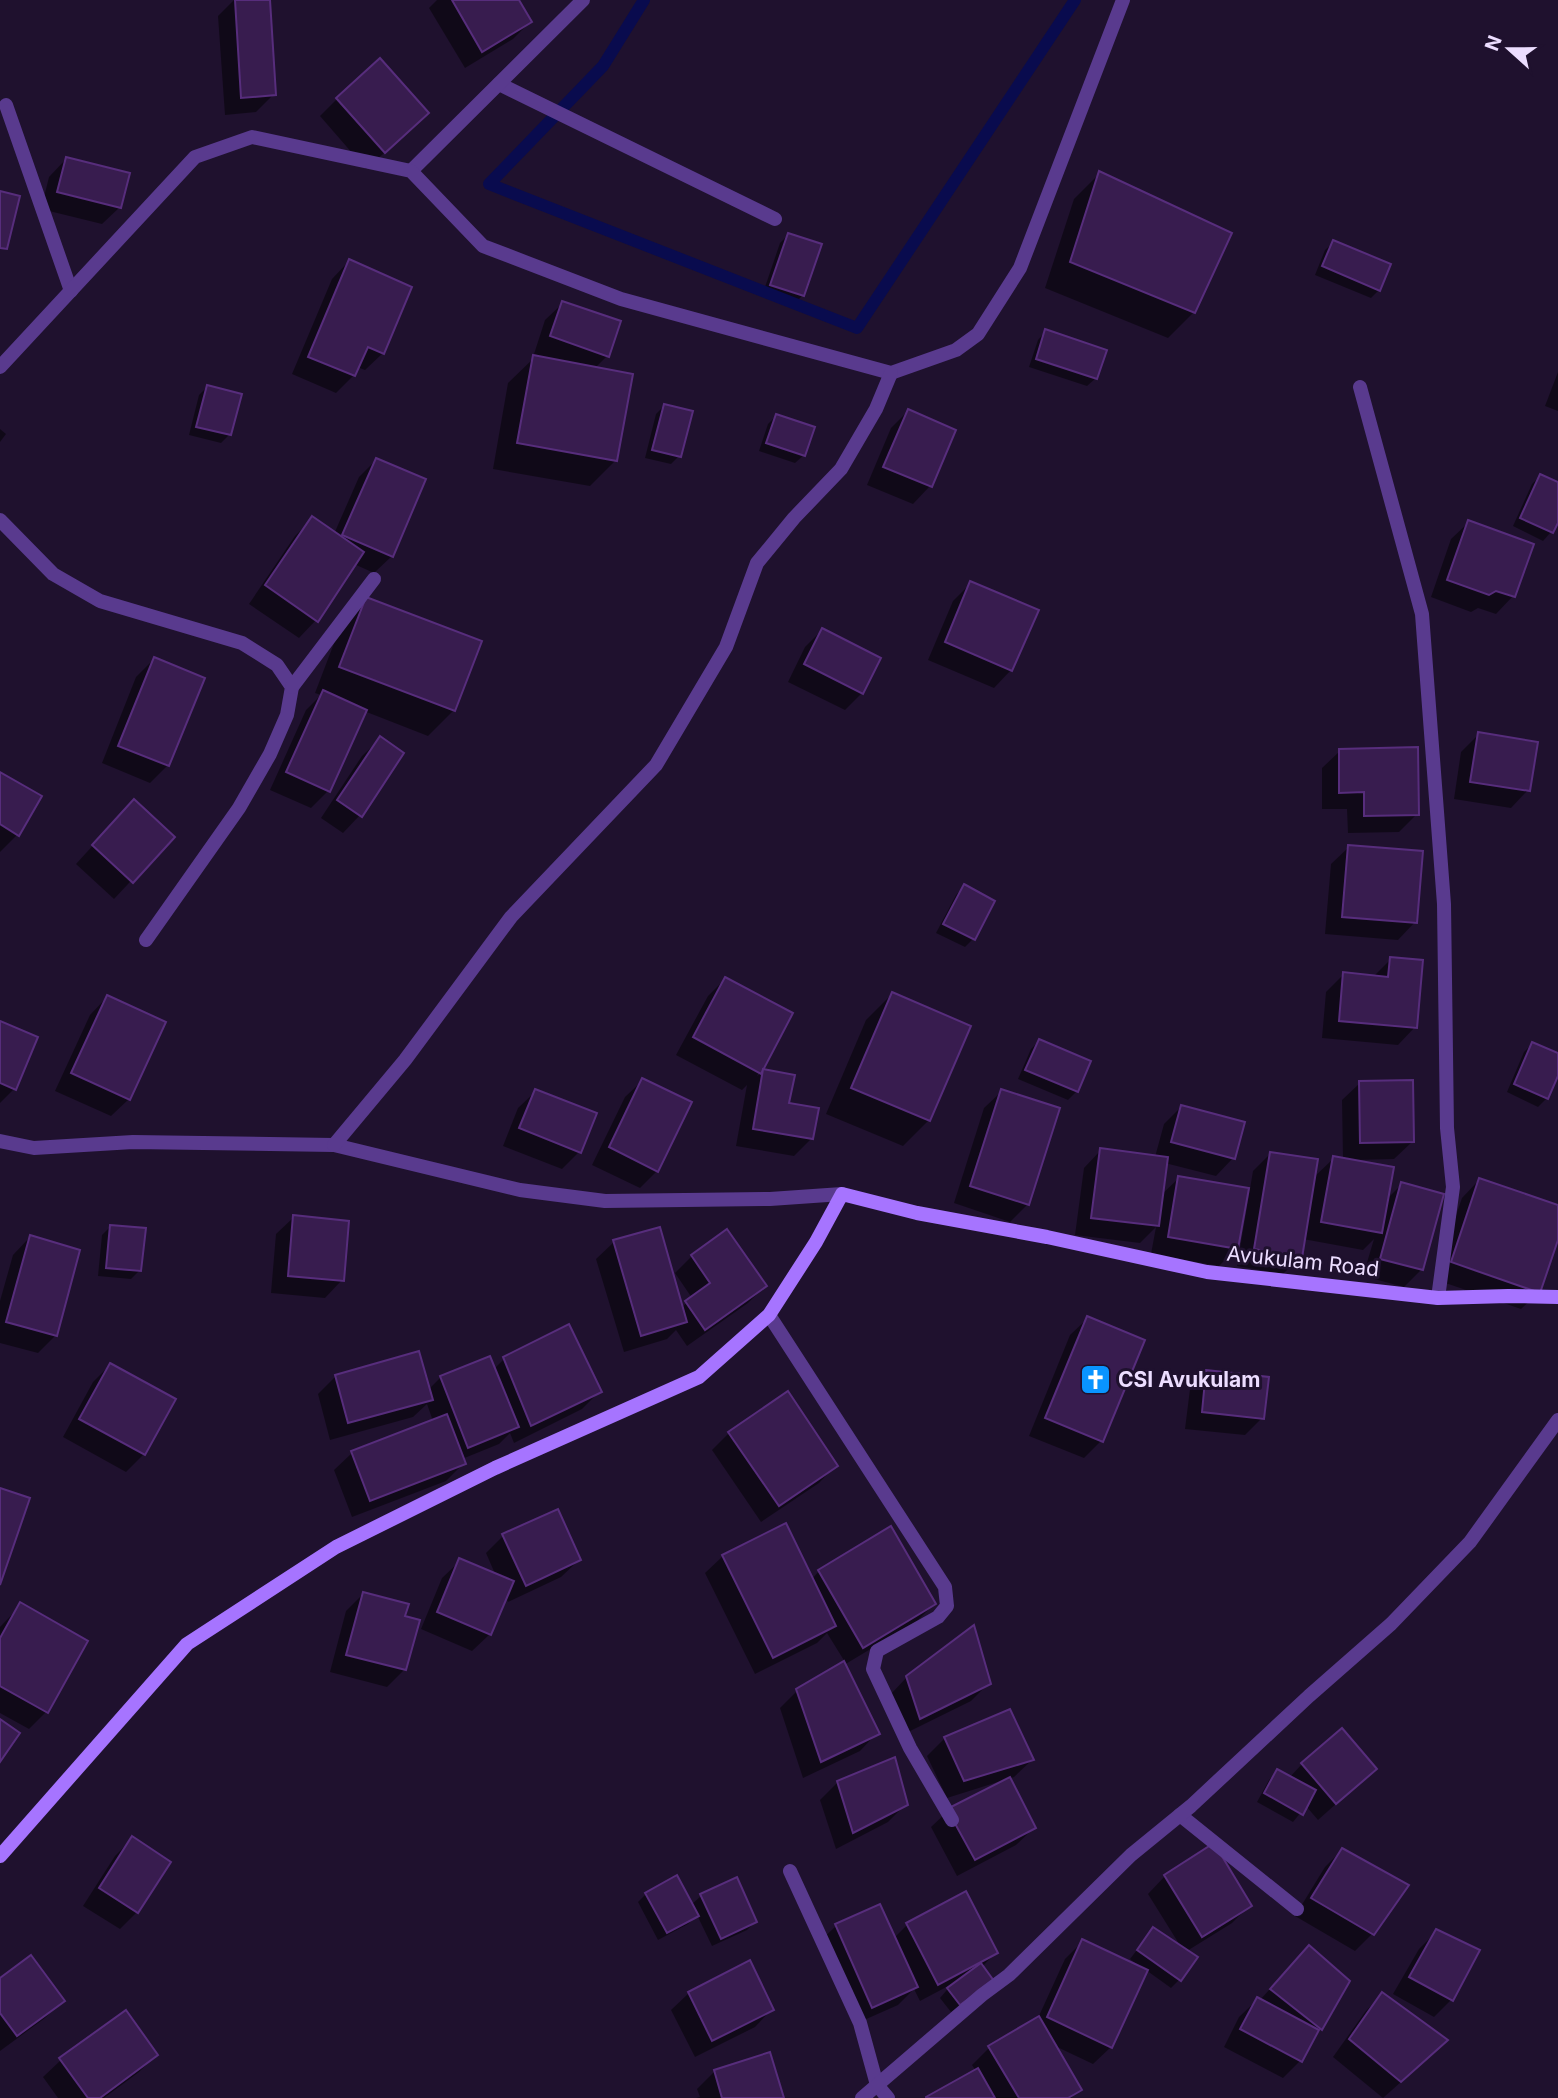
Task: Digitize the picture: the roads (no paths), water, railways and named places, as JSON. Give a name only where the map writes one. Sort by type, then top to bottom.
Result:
[{"type":"main road","name":"Avukulam Road","points":[[842,1194],[917,1213],[1047,1237],[1207,1272],[1438,1298],[1558,1297]]},
{"type":"main road","points":[[0,1856],[187,1644],[335,1547],[495,1468],[699,1377],[769,1315],[816,1242],[842,1194]]},
{"type":"street","points":[[411,171],[583,0]]},
{"type":"street","points":[[0,367],[195,157],[252,137],[411,171],[483,246],[621,299],[891,373],[956,350],[978,334],[1020,268],[1123,0]]},
{"type":"street","points":[[499,84],[775,219]]},
{"type":"street","points":[[6,105],[71,291]]},
{"type":"street","points":[[334,1145],[405,1060],[511,916],[656,765],[726,647],[757,563],[794,518],[841,469],[876,409],[891,373]]},
{"type":"street","points":[[1360,387],[1422,614],[1444,904],[1447,1128],[1453,1187],[1438,1298]]},
{"type":"street","points":[[0,520],[53,574],[100,601],[242,643],[276,665],[292,687]]},
{"type":"street","points":[[146,940],[239,808],[270,754],[287,715],[292,687],[374,579]]},
{"type":"street","points":[[0,1141],[34,1148],[133,1142],[334,1145],[520,1190],[605,1201],[770,1199],[842,1194]]},
{"type":"street","points":[[769,1315],[945,1587],[947,1606],[938,1617],[877,1651],[873,1669],[910,1748],[953,1820]]},
{"type":"street","points":[[862,2098],[1009,1975],[1131,1856],[1180,1815],[1409,1606],[1470,1542],[1558,1420]]},
{"type":"street","points":[[1180,1815],[1297,1909]]},
{"type":"street","points":[[790,1871],[860,2022],[877,2085],[888,2098]]},
{"type":"waterway","points":[[644,0],[603,66],[489,184],[857,328],[1075,0]]},
{"type":"place","name":"CSI Avukulam","points":[[1095,1379]]}]
